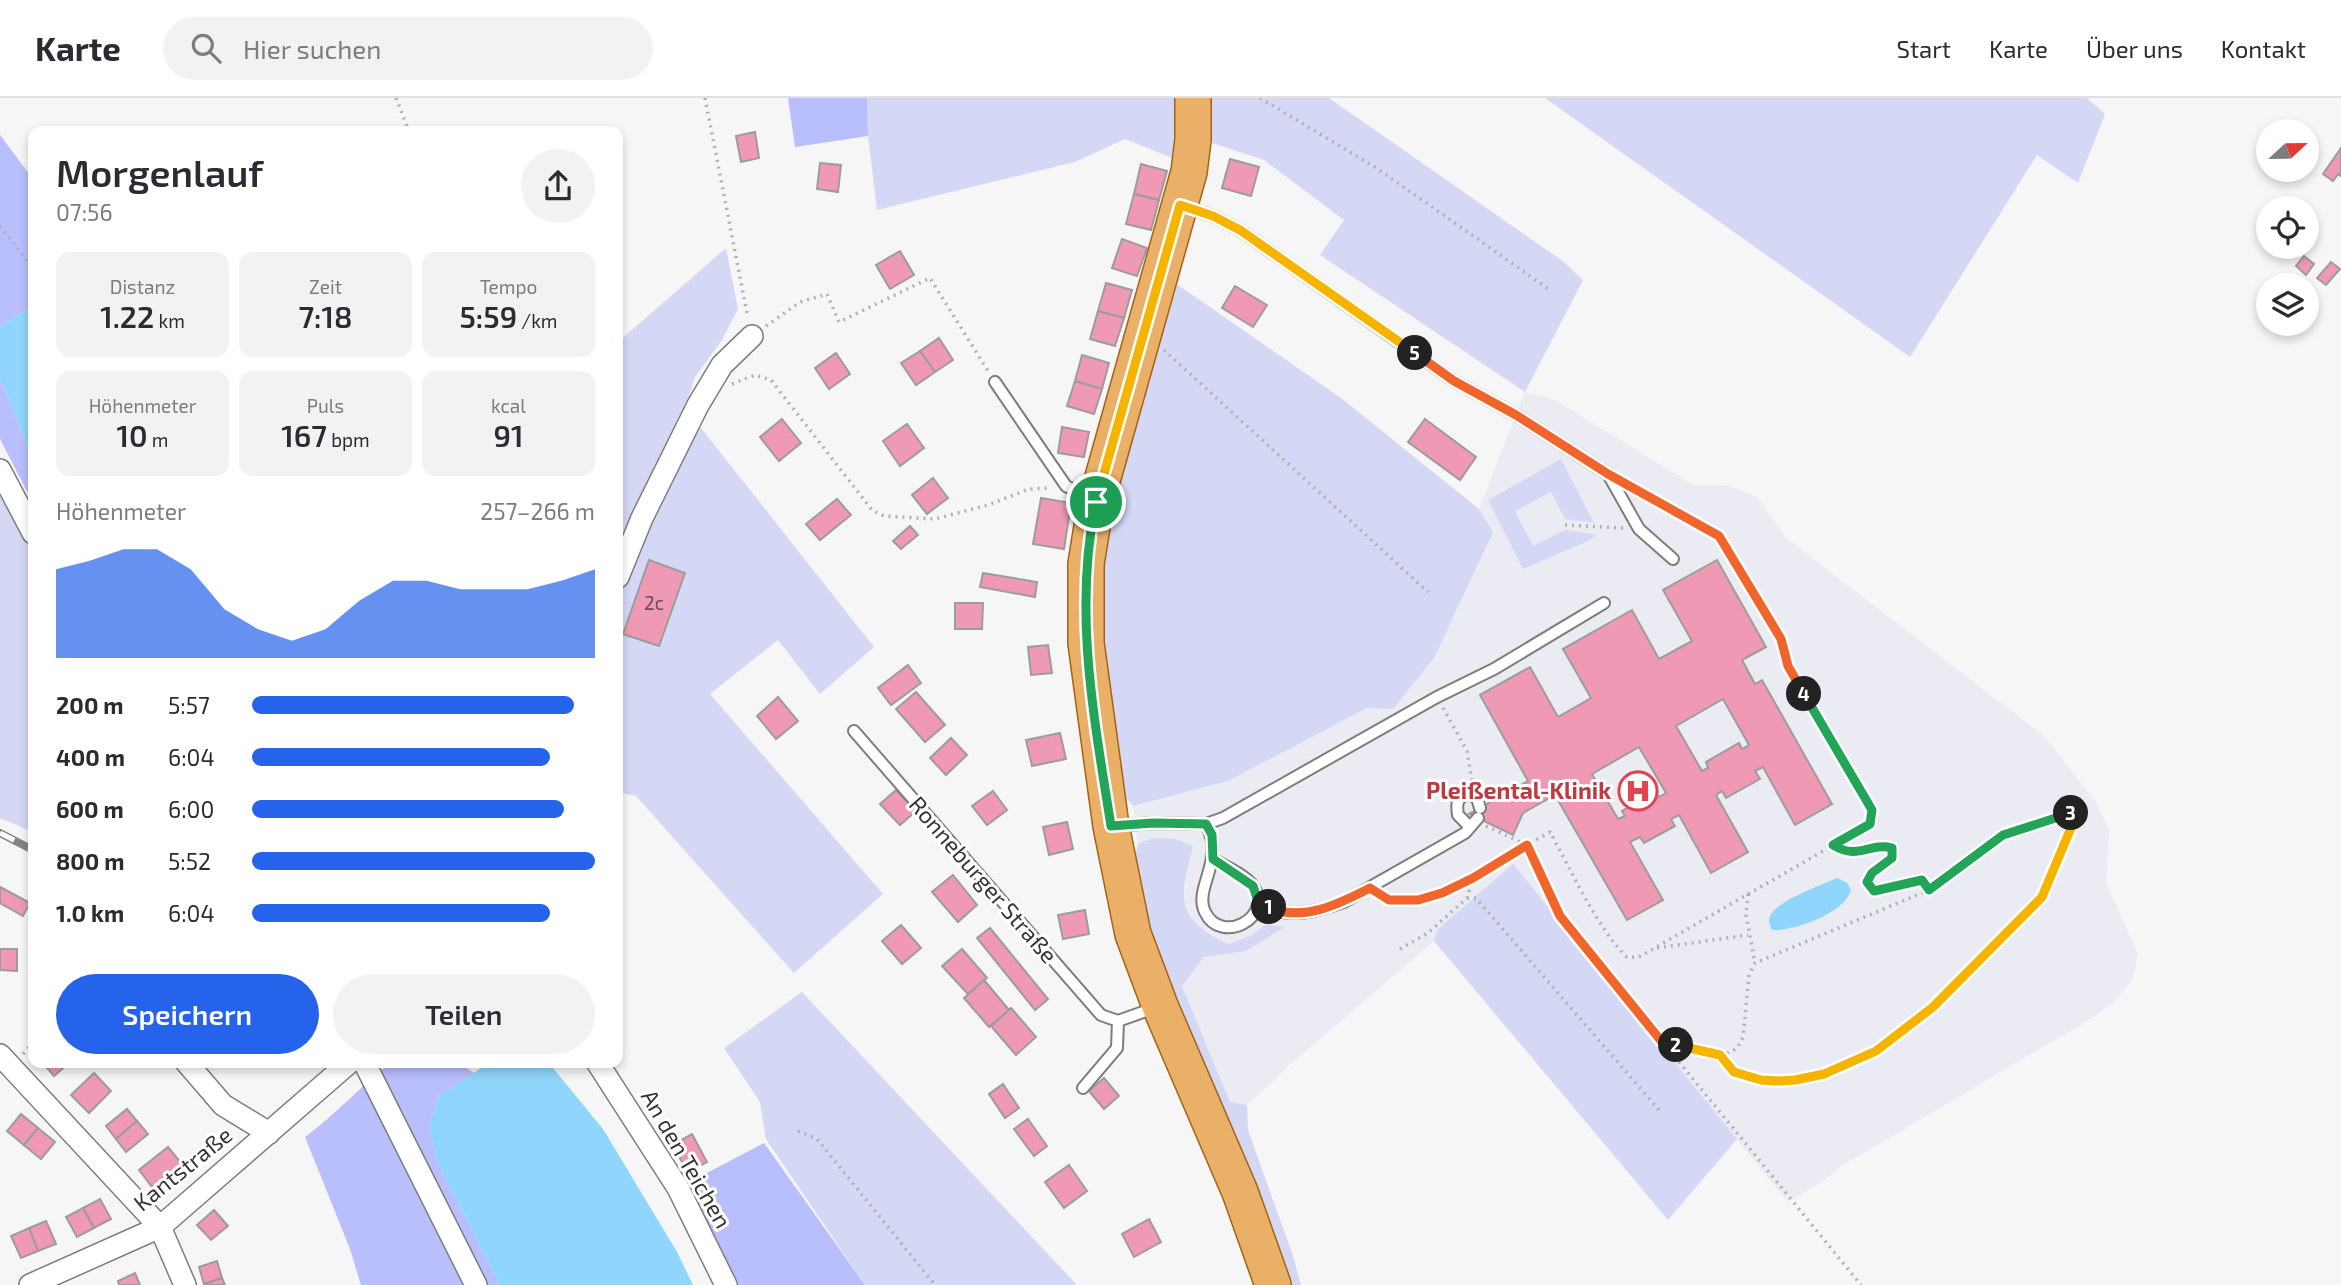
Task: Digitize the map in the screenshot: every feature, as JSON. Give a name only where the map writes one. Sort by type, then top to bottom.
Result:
[{"type":"main road","points":[[1193,98],[1193,139],[1189,172],[1180,205],[1144,330],[1081,494],[1086,564],[1086,643],[1111,826],[1133,934],[1160,1006],[1241,1192],[1273,1285]]},
{"type":"street","points":[[623,565],[642,518],[698,405],[722,365],[752,336]]},
{"type":"street","points":[[0,470],[28,520]]},
{"type":"street","points":[[0,1055],[160,1227],[185,1285]]},
{"type":"street","points":[[191,1068],[223,1105],[269,1133]]},
{"type":"street","name":"Kantstraße","points":[[30,1285],[160,1227],[342,1068]]},
{"type":"street","points":[[367,1068],[476,1285]]},
{"type":"street","name":"An den Teichen","points":[[601,1068],[678,1188],[726,1285]]},
{"type":"lane","points":[[1180,205],[1213,216],[1240,230],[1454,381],[1516,415],[1608,474],[1639,528],[1674,559]]},
{"type":"lane","points":[[995,382],[1081,494]]},
{"type":"lane","points":[[1111,826],[1153,823],[1206,824],[1223,818],[1437,697],[1494,669],[1604,603]]},
{"type":"lane","name":"Ronneburger Straße","points":[[854,731],[1101,1015],[1118,1021]]},
{"type":"lane","points":[[1258,901],[1278,911],[1300,913],[1325,909],[1370,888],[1465,833],[1478,819],[1479,801],[1473,795],[1460,797],[1457,802],[1458,815],[1478,819]]},
{"type":"lane","points":[[1206,824],[1212,835],[1213,859],[1201,899],[1205,913],[1213,923],[1224,928],[1237,928],[1249,922],[1256,912],[1258,901],[1253,886],[1213,859]]},
{"type":"lane","points":[[1083,1088],[1118,1048],[1118,1021],[1160,1006]]},
{"type":"path","points":[[396,98],[407,126]]},
{"type":"path","points":[[705,98],[752,336],[800,302],[828,294],[839,322],[930,278],[995,382]]},
{"type":"path","points":[[1260,98],[1378,170],[1550,290]]},
{"type":"path","points":[[0,226],[28,262]]},
{"type":"path","points":[[1144,330],[1428,592]]},
{"type":"path","points":[[732,384],[755,375],[771,380],[872,510],[884,516],[936,519],[988,505],[1029,489],[1081,494]]},
{"type":"path","points":[[1370,888],[1389,900],[1418,900],[1442,893],[1473,878],[1550,832],[1618,948],[1627,957],[1639,957],[1870,824],[1872,810],[1788,666],[1781,639],[1719,536],[1608,474]]},
{"type":"path","points":[[1565,525],[1639,528]]},
{"type":"path","points":[[1437,697],[1467,751],[1473,795]]},
{"type":"path","points":[[1720,1055],[1734,1072],[1761,1080],[1795,1080],[1839,1069],[1876,1051],[1933,1007],[2042,897],[2076,816],[2069,812],[2003,835],[1929,890],[1755,963]]},
{"type":"path","points":[[1478,819],[1527,845],[1560,916],[1861,1285]]},
{"type":"path","points":[[1833,845],[1856,853],[1884,846],[1892,848],[1892,858],[1872,873],[1867,882],[1874,891],[1922,880],[1929,890]]},
{"type":"path","points":[[1400,949],[1428,933],[1467,898],[1473,878]]},
{"type":"path","points":[[1662,1042],[1720,1055],[1731,1053],[1739,1047],[1743,1037],[1749,975],[1755,963],[1748,935],[1748,894]]},
{"type":"path","points":[[1467,898],[1476,898],[1659,1110]]},
{"type":"path","points":[[1652,949],[1748,935]]},
{"type":"path","points":[[798,1131],[817,1139],[935,1285]]},
{"type":"shaded area","points":[[788,98],[867,98],[868,136],[795,147]]},
{"type":"shaded area","points":[[867,98],[1181,98],[1180,161],[1125,139],[1075,162],[877,210],[868,136]]},
{"type":"shaded area","points":[[1209,98],[1329,98],[1564,262],[1583,280],[1525,392],[1320,255],[1344,220],[1264,160],[1212,143]]},
{"type":"shaded area","points":[[1545,98],[2087,98],[2105,114],[2078,183],[2037,155],[1910,357]]},
{"type":"shaded area","points":[[0,135],[28,172],[28,310],[0,327]]},
{"type":"shaded area","points":[[726,248],[738,309],[722,340],[695,377],[682,418],[701,428],[874,647],[820,694],[778,640],[710,694],[883,894],[794,973],[636,796],[623,793],[623,338]]},
{"type":"shaded area","points":[[1171,280],[1341,398],[1479,509],[1493,532],[1434,658],[1393,709],[1367,708],[1228,781],[1133,806],[1115,784],[1096,621],[1106,505]]},
{"type":"shaded area","points":[[28,310],[28,447],[0,378],[0,327]]},
{"type":"shaded area","points":[[0,378],[28,447],[28,493],[0,439]]},
{"type":"shaded area","name":"Pleißental-Klinik","points":[[1525,392],[1553,399],[1694,485],[1727,485],[1758,498],[1786,538],[2045,737],[2095,801],[2109,830],[2106,883],[2138,954],[2133,978],[2117,999],[2092,1018],[1840,1167],[1788,1202],[1513,865],[1437,930],[1434,941],[1247,1105],[1230,1102],[1182,985],[1204,957],[1246,950],[1284,927],[1266,924],[1252,935],[1229,944],[1217,939],[1194,922],[1183,898],[1193,846],[1153,838],[1138,844],[1133,806],[1228,781],[1367,708],[1493,532],[1479,509]]},
{"type":"shaded area","points":[[1561,459],[1594,523],[1565,519],[1551,492],[1515,511],[1533,546],[1565,530],[1597,535],[1523,569],[1488,500]]},
{"type":"shaded area","points":[[0,488],[28,540],[28,830],[0,818]]},
{"type":"shaded area","points":[[1153,838],[1175,839],[1193,846],[1184,891],[1185,906],[1194,920],[1214,937],[1229,944],[1252,935],[1266,924],[1285,927],[1246,951],[1204,957],[1182,986],[1230,1102],[1247,1105],[1248,1130],[1301,1285],[1288,1285],[1157,960],[1133,862],[1138,844]]},
{"type":"shaded area","points":[[1513,864],[1737,1139],[1668,1220],[1434,941],[1437,930]]},
{"type":"shaded area","points":[[1837,878],[1847,883],[1851,890],[1839,907],[1805,924],[1772,930],[1769,918],[1783,903]]},
{"type":"shaded area","points":[[802,992],[1077,1285],[865,1285],[766,1139],[760,1102],[724,1048]]},
{"type":"shaded area","points":[[384,1068],[467,1068],[474,1073],[439,1096],[429,1126],[439,1166],[500,1285],[361,1285],[350,1249],[305,1137]]},
{"type":"shaded area","points":[[481,1068],[553,1068],[603,1129],[677,1252],[693,1285],[500,1285],[439,1166],[429,1126],[439,1096]]},
{"type":"shaded area","points":[[764,1143],[865,1285],[726,1285],[678,1188]]},
{"type":"building","points":[[755,132],[759,158],[741,162],[736,136]]},
{"type":"building","points":[[2341,148],[2341,176],[2338,174],[2333,181],[2323,174]]},
{"type":"building","points":[[1230,159],[1259,167],[1251,196],[1222,188]]},
{"type":"building","points":[[820,163],[841,165],[838,192],[817,189]]},
{"type":"building","points":[[1141,164],[1167,171],[1159,200],[1134,194]]},
{"type":"building","points":[[1134,194],[1159,200],[1151,230],[1126,224]]},
{"type":"building","points":[[1122,239],[1147,248],[1137,276],[1112,268]]},
{"type":"building","points":[[900,251],[914,275],[890,289],[876,265]]},
{"type":"building","points":[[2302,259],[2308,259],[2314,264],[2307,273],[2296,266]]},
{"type":"building","points":[[2331,262],[2340,269],[2326,285],[2319,280],[2319,276]]},
{"type":"building","points":[[1106,283],[1132,290],[1124,318],[1098,311]]},
{"type":"building","points":[[1235,286],[1267,305],[1253,327],[1222,308]]},
{"type":"building","points":[[1098,311],[1124,318],[1115,346],[1090,339]]},
{"type":"building","points":[[939,338],[953,360],[935,372],[920,351]]},
{"type":"building","points":[[920,351],[935,372],[916,385],[901,363]]},
{"type":"building","points":[[836,353],[850,374],[829,389],[815,368]]},
{"type":"building","points":[[1082,355],[1109,363],[1102,389],[1075,381]]},
{"type":"building","points":[[1075,381],[1102,389],[1094,414],[1067,406]]},
{"type":"building","points":[[782,419],[801,443],[779,461],[760,437]]},
{"type":"building","points":[[1425,419],[1476,457],[1460,480],[1408,442]]},
{"type":"building","points":[[907,424],[924,448],[900,466],[883,441]]},
{"type":"building","points":[[1062,427],[1089,432],[1084,457],[1058,453]]},
{"type":"building","points":[[933,478],[948,498],[927,514],[912,495]]},
{"type":"building","points":[[1041,498],[1071,503],[1064,549],[1033,544]]},
{"type":"building","points":[[837,499],[851,515],[820,540],[806,524]]},
{"type":"building","points":[[910,526],[918,535],[901,549],[893,541]]},
{"type":"building","points":[[649,560],[685,573],[659,646],[623,634]]},
{"type":"building","points":[[1717,560],[1766,647],[1742,660],[1755,684],[1762,680],[1832,804],[1795,825],[1763,767],[1755,771],[1760,779],[1726,798],[1722,791],[1716,795],[1748,852],[1711,873],[1679,815],[1671,819],[1675,826],[1644,843],[1640,837],[1630,842],[1663,900],[1627,920],[1555,795],[1523,813],[1513,835],[1469,814],[1528,781],[1480,695],[1530,667],[1558,717],[1591,698],[1563,649],[1632,610],[1659,659],[1692,641],[1663,590]],"holes":[[[1723,699],[1749,745],[1742,749],[1739,743],[1706,762],[1708,768],[1702,771],[1676,726]],[[1639,747],[1666,793],[1659,797],[1655,791],[1622,811],[1625,816],[1618,819],[1592,774]]]},
{"type":"building","points":[[983,573],[1037,582],[1035,597],[980,587]]},
{"type":"building","points":[[955,603],[983,603],[982,629],[955,629]]},
{"type":"building","points":[[1048,645],[1052,673],[1031,675],[1028,647]]},
{"type":"building","points":[[908,665],[921,683],[891,705],[878,688]]},
{"type":"building","points":[[916,692],[945,725],[925,742],[896,709]]},
{"type":"building","points":[[778,697],[798,721],[776,739],[757,716]]},
{"type":"building","points":[[1060,733],[1066,759],[1032,766],[1026,740]]},
{"type":"building","points":[[951,738],[967,755],[946,775],[930,758]]},
{"type":"building","points":[[896,790],[916,811],[900,825],[880,804]]},
{"type":"building","points":[[993,791],[1007,810],[987,825],[972,806]]},
{"type":"building","points":[[1067,822],[1073,849],[1049,855],[1043,827]]},
{"type":"building","points":[[953,875],[977,905],[958,922],[932,892]]},
{"type":"building","points":[[0,887],[28,902],[28,907],[23,916],[0,903]]},
{"type":"building","points":[[1085,910],[1089,934],[1063,939],[1058,915]]},
{"type":"building","points":[[901,925],[921,948],[902,964],[882,941]]},
{"type":"building","points":[[990,928],[1048,999],[1035,1010],[977,938]]},
{"type":"building","points":[[0,949],[17,949],[17,971],[0,970]]},
{"type":"building","points":[[962,949],[987,978],[968,994],[942,966]]},
{"type":"building","points":[[984,980],[1009,1010],[989,1027],[964,998]]},
{"type":"building","points":[[1011,1008],[1036,1037],[1016,1055],[991,1026]]},
{"type":"building","points":[[47,1068],[63,1068],[54,1076]]},
{"type":"building","points":[[94,1073],[111,1091],[89,1113],[71,1095]]},
{"type":"building","points":[[1104,1078],[1119,1096],[1104,1109],[1089,1091]]},
{"type":"building","points":[[1003,1084],[1019,1108],[1005,1118],[989,1094]]},
{"type":"building","points":[[127,1109],[137,1121],[116,1139],[106,1126]]},
{"type":"building","points":[[21,1114],[38,1128],[24,1145],[7,1131]]},
{"type":"building","points":[[1028,1119],[1047,1146],[1034,1156],[1014,1129]]},
{"type":"building","points":[[137,1121],[148,1134],[126,1152],[116,1139]]},
{"type":"building","points":[[38,1128],[55,1142],[41,1159],[24,1145]]},
{"type":"building","points":[[692,1134],[707,1162],[688,1172],[672,1145]]},
{"type":"building","points":[[168,1147],[182,1164],[152,1187],[139,1170]]},
{"type":"building","points":[[1069,1165],[1087,1191],[1064,1208],[1045,1182]]},
{"type":"building","points":[[100,1199],[111,1219],[94,1228],[83,1208]]},
{"type":"building","points":[[83,1208],[94,1228],[77,1237],[66,1217]]},
{"type":"building","points":[[214,1210],[228,1226],[211,1240],[197,1225]]},
{"type":"building","points":[[1149,1219],[1161,1242],[1134,1257],[1122,1234]]},
{"type":"building","points":[[46,1221],[56,1244],[38,1251],[29,1228]]},
{"type":"building","points":[[29,1228],[38,1251],[21,1258],[11,1236]]},
{"type":"building","points":[[217,1261],[222,1278],[204,1284],[199,1267]]},
{"type":"building","points":[[135,1273],[140,1285],[119,1285],[118,1281]]},
{"type":"building","points":[[222,1278],[225,1285],[204,1285],[204,1284]]},
{"type":"railway","points":[[0,833],[28,847]]},
{"type":"place","name":"Pleißental-Klinik","points":[[1638,791]]},
{"type":"route","points":[[1180,205],[1213,216],[1240,230],[1454,381],[1516,415],[1608,474],[1719,536],[1781,639],[1788,666],[1872,810],[1870,824],[1833,845],[1856,853],[1884,846],[1892,848],[1892,858],[1872,873],[1867,882],[1874,891],[1922,880],[1929,890],[2003,835],[2069,812],[2076,816],[2042,897],[1933,1007],[1895,1038],[1857,1061],[1810,1078],[1761,1080],[1734,1072],[1720,1055],[1662,1042],[1560,916],[1527,845],[1473,878],[1442,893],[1418,900],[1389,900],[1370,888],[1325,909],[1300,913],[1278,911],[1258,901],[1253,886],[1213,859],[1212,835],[1206,824],[1153,823],[1111,826],[1098,743],[1084,603],[1090,528],[1096,502],[1180,205]]}]
